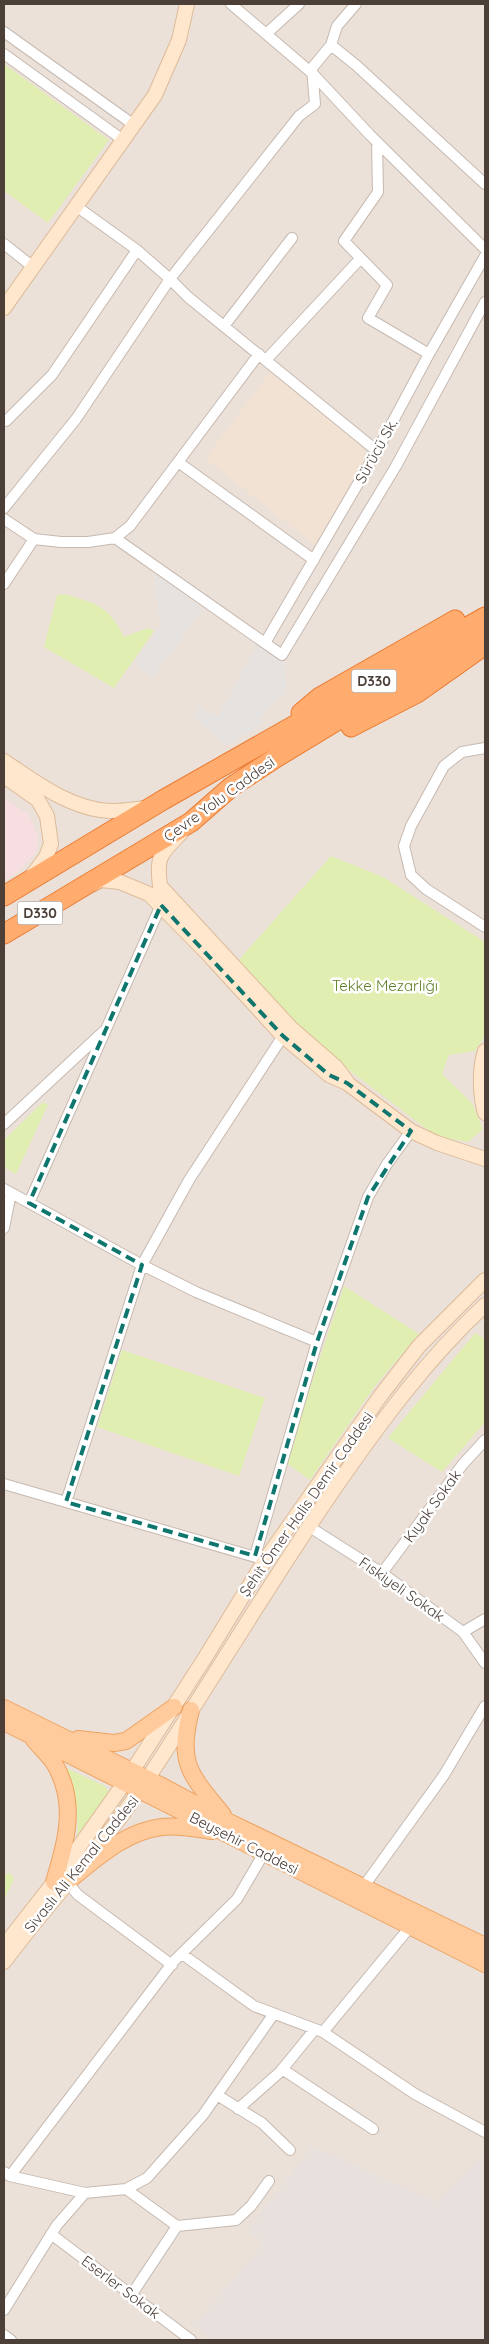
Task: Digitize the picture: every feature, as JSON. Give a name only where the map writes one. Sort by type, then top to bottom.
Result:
[{"type":"highway","points":[[262,745],[320,697],[421,638],[485,604]]},
{"type":"highway","name":"Çevre Yolu Caddesi","points":[[4,896],[150,808],[485,617]]},
{"type":"highway","name":"Çevre Yolu Caddesi","points":[[4,934],[191,822],[231,787],[277,756],[485,632]]},
{"type":"highway","points":[[231,787],[417,693],[485,645]]},
{"type":"main road","points":[[4,308],[155,95],[179,40],[187,4]]},
{"type":"main road","points":[[4,761],[71,802],[88,808],[110,811],[150,808]]},
{"type":"main road","points":[[4,776],[38,800],[48,823],[51,844],[49,850],[46,858],[26,883]]},
{"type":"main road","points":[[191,822],[160,856],[158,870],[160,886],[291,1028],[336,1067],[347,1083]]},
{"type":"main road","points":[[76,892],[101,880],[120,882],[149,894],[283,1036],[329,1075],[347,1083],[411,1132],[485,1159]]},
{"type":"main road","points":[[485,1051],[482,1072],[482,1104],[485,1113]]},
{"type":"main road","name":"Şehit Ömer Halis Demir Caddesi","points":[[128,1777],[174,1707],[260,1558],[419,1346],[485,1280]]},
{"type":"main road","name":"Şehit Ömer Halis Demir Caddesi","points":[[144,1784],[308,1526],[356,1457],[424,1367],[485,1304]]},
{"type":"main road","points":[[67,1739],[114,1744],[126,1741],[174,1707]]},
{"type":"main road","name":"Beyşehir Caddesi","points":[[4,1708],[67,1739],[128,1777]]},
{"type":"main road","points":[[191,1710],[185,1742],[185,1756],[192,1776],[227,1827]]},
{"type":"main road","name":"Beyşehir Caddesi","points":[[4,1722],[144,1784],[227,1827],[364,1886],[485,1946]]},
{"type":"main road","points":[[27,1732],[54,1763],[67,1798],[69,1813],[65,1881]]},
{"type":"main road","name":"Sivaslı Ali Kemal Caddesi","points":[[4,1946],[65,1881],[128,1777]]},
{"type":"main road","name":"Sivaslı Ali Kemal Caddesi","points":[[4,1962],[65,1881],[144,1784]]},
{"type":"main road","points":[[65,1881],[107,1850],[136,1833],[162,1827],[227,1827]]},
{"type":"main road","name":"Beyşehir Caddesi","points":[[227,1827],[264,1853],[485,1964]]},
{"type":"street","points":[[231,4],[313,74],[377,142],[485,249]]},
{"type":"street","points":[[267,33],[299,4]]},
{"type":"street","points":[[4,508],[76,419],[170,279],[299,116],[315,104],[312,68],[331,45],[337,26],[356,4]]},
{"type":"street","points":[[4,32],[134,125]]},
{"type":"street","points":[[331,45],[357,66],[485,184]]},
{"type":"street","points":[[4,54],[123,140]]},
{"type":"street","points":[[377,142],[378,192],[344,242],[387,285],[368,318],[429,354]]},
{"type":"street","points":[[76,206],[138,250],[188,297],[377,451]]},
{"type":"street","points":[[224,326],[292,238]]},
{"type":"street","points":[[4,244],[33,267]]},
{"type":"street","points":[[6,421],[52,375],[138,250]]},
{"type":"street","name":"Sürücü Sk.","points":[[485,256],[429,354],[377,451],[265,643],[282,655],[396,466],[485,302]]},
{"type":"street","points":[[4,519],[34,539],[88,542],[115,538],[130,526],[178,462],[262,357],[360,259]]},
{"type":"street","points":[[178,462],[314,560]]},
{"type":"street","points":[[115,538],[265,643]]},
{"type":"street","points":[[4,584],[34,539]]},
{"type":"street","points":[[485,748],[462,752],[444,766],[411,826],[404,846],[411,874],[426,889],[485,927]]},
{"type":"street","points":[[29,1203],[161,905]]},
{"type":"street","points":[[4,1124],[108,1027]]},
{"type":"street","points":[[66,1502],[142,1265],[189,1180],[283,1036]]},
{"type":"street","points":[[4,1484],[260,1558],[317,1342],[368,1197],[387,1164],[411,1132]]},
{"type":"street","points":[[4,1228],[8,1191],[142,1265],[196,1292],[317,1342]]},
{"type":"street","name":"Kıyak Sokak","points":[[382,1573],[463,1464],[485,1440]]},
{"type":"street","name":"Fıskiyeli Sokak","points":[[308,1526],[382,1573],[463,1632],[485,1663]]},
{"type":"street","points":[[463,1632],[485,1619]]},
{"type":"street","points":[[364,1886],[444,1775],[485,1706]]},
{"type":"street","points":[[264,1853],[237,1899],[172,1964],[7,2174],[85,2193],[126,2188],[147,2178],[203,2115],[273,2015]]},
{"type":"street","points":[[65,1881],[78,1895],[172,1964]]},
{"type":"street","points":[[238,2108],[282,2069],[410,1927]]},
{"type":"street","points":[[182,1954],[254,2006],[273,2015],[319,2030],[415,2094],[485,2132]]},
{"type":"street","points":[[282,2069],[373,2129]]},
{"type":"street","points":[[217,2096],[262,2123],[290,2150]]},
{"type":"street","points":[[126,2188],[177,2226],[236,2220],[251,2206],[268,2181]]},
{"type":"street","points":[[4,2310],[51,2234],[85,2193]]},
{"type":"street","points":[[132,2294],[177,2226]]},
{"type":"street","name":"Eserler Sokak","points":[[51,2234],[191,2340]]},
{"type":"street","points":[[4,2335],[11,2340]]},
{"type":"highlighted area","points":[[161,905],[283,1036],[329,1075],[347,1083],[411,1131],[368,1197],[317,1342],[255,1556],[66,1502],[142,1265],[29,1203]]},
{"type":"shaded area","points":[[4,4],[485,4],[485,2340],[4,2340]]},
{"type":"shaded area","points":[[272,369],[363,444],[366,459],[315,545],[209,462],[207,456]]},
{"type":"shaded area","points":[[153,572],[203,609],[152,678],[134,664],[161,625]]},
{"type":"shaded area","points":[[257,645],[285,661],[286,692],[260,718],[263,724],[226,745],[197,720],[196,705],[218,717]]},
{"type":"shaded area","points":[[4,798],[28,814],[39,838],[36,853],[17,873],[4,880]]},
{"type":"shaded area","points":[[312,2146],[437,2202],[485,2154],[485,2340],[213,2340],[188,2321],[200,2318],[264,2244],[247,2231]]},
{"type":"green space","points":[[4,64],[109,140],[48,223],[4,191]]},
{"type":"green space","points":[[64,594],[85,600],[107,612],[113,618],[124,637],[148,628],[154,631],[114,688],[44,647],[57,595]]},
{"type":"green space","name":"Tekke Mezarlığı","points":[[331,856],[383,877],[485,942],[485,1036],[475,1051],[449,1055],[442,1074],[472,1103],[483,1129],[468,1142],[436,1136],[312,1042],[237,962]]},
{"type":"green space","points":[[43,1102],[48,1105],[16,1174],[4,1167],[4,1140]]},
{"type":"green space","points":[[344,1286],[419,1334],[375,1386],[310,1480],[285,1462]]},
{"type":"green space","points":[[475,1333],[485,1339],[485,1422],[442,1472],[388,1438]]},
{"type":"green space","points":[[122,1350],[265,1398],[239,1476],[97,1427]]},
{"type":"green space","points":[[66,1768],[105,1786],[112,1797],[77,1840],[75,1803],[64,1769]]},
{"type":"green space","points":[[10,1873],[14,1879],[4,1900],[4,1875]]}]
